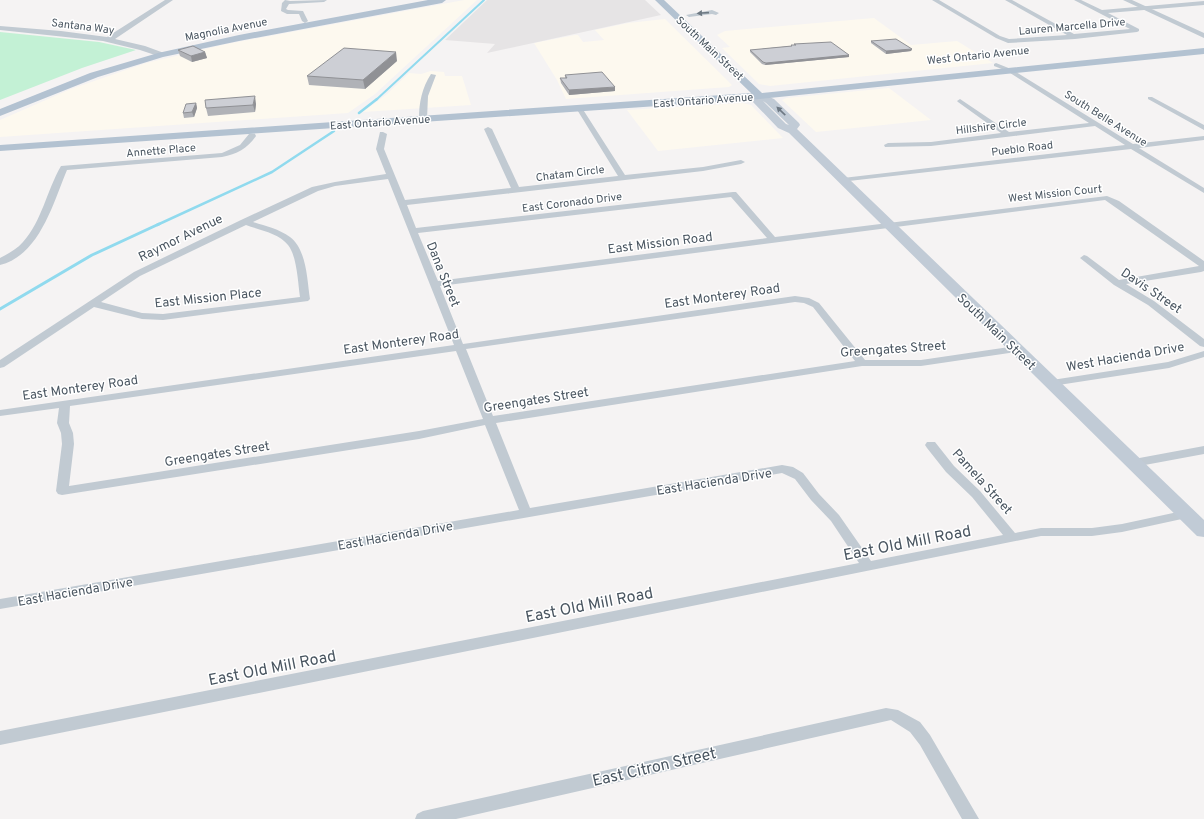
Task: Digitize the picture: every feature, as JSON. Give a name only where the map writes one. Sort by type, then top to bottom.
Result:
[{"type":"main road","name":"Magnolia Avenue","points":[[308,23],[418,0]]},
{"type":"main road","name":"Magnolia Avenue","points":[[0,106],[49,84],[79,74],[211,38],[442,0]]},
{"type":"main road","name":"South Main Street","points":[[660,0],[757,93],[758,102],[782,126],[792,130],[1204,531]]},
{"type":"main road","name":"West Ontario Avenue","points":[[757,93],[996,65],[1204,46]]},
{"type":"main road","name":"West Ontario Avenue","points":[[757,93],[1204,51]]},
{"type":"main road","name":"Magnolia Avenue","points":[[0,113],[94,75],[157,53]]},
{"type":"main road","name":"East Ontario Avenue","points":[[0,148],[664,96],[757,93]]},
{"type":"main road","name":"East Ontario Avenue","points":[[0,141],[579,108],[757,93]]},
{"type":"main road","points":[[579,108],[579,106],[586,104],[638,101],[664,96]]},
{"type":"street","points":[[109,39],[170,0]]},
{"type":"street","points":[[286,3],[324,0]]},
{"type":"street","name":"Lauren Marcella Drive","points":[[935,0],[998,37],[1008,41],[1075,37],[1137,30],[1102,12]]},
{"type":"street","points":[[1008,0],[1075,37]]},
{"type":"street","points":[[1077,0],[1102,12],[1204,3]]},
{"type":"street","points":[[1126,0],[1204,36]]},
{"type":"street","points":[[286,3],[294,11]]},
{"type":"street","points":[[286,3],[283,10],[287,12]]},
{"type":"street","points":[[287,12],[294,11],[303,13],[302,15],[308,23]]},
{"type":"street","points":[[287,12],[284,15],[308,23]]},
{"type":"street","points":[[689,15],[716,13]]},
{"type":"street","name":"Santana Way","points":[[0,28],[109,39],[141,46],[157,53]]},
{"type":"street","name":"South Belle Avenue","points":[[996,65],[1009,70],[1132,146],[1200,185],[1204,191]]},
{"type":"street","points":[[423,116],[425,89],[433,75]]},
{"type":"street","points":[[1150,98],[1204,128]]},
{"type":"street","points":[[960,101],[1008,135]]},
{"type":"street","points":[[579,108],[623,178]]},
{"type":"street","name":"Hillshire Circle","points":[[888,145],[931,144],[1097,124]]},
{"type":"street","points":[[488,129],[516,190]]},
{"type":"street","name":"Dana Street","points":[[383,134],[380,149],[526,512]]},
{"type":"street","name":"Annette Place","points":[[0,262],[20,250],[30,240],[64,168],[222,155],[243,149],[248,144],[252,136]]},
{"type":"street","name":"Pueblo Road","points":[[843,180],[1204,138]]},
{"type":"street","name":"Chatam Circle","points":[[402,203],[703,169],[741,162]]},
{"type":"street","name":"Raymor Avenue","points":[[0,365],[137,274],[244,222],[315,189],[335,184],[391,176]]},
{"type":"street","name":"East Coronado Drive","points":[[413,231],[733,194],[774,241]]},
{"type":"street","name":"West Mission Court","points":[[890,226],[1107,198],[1204,266],[1198,270],[1117,283]]},
{"type":"street","name":"East Mission Place","points":[[92,303],[142,316],[163,317],[305,299],[296,251],[292,243],[278,234],[244,222]]},
{"type":"street","name":"East Mission Road","points":[[434,284],[890,226]]},
{"type":"street","name":"Davis Street","points":[[1084,258],[1117,283],[1151,303],[1204,344]]},
{"type":"street","name":"East Monterey Road","points":[[0,413],[796,299],[806,300],[816,305],[862,363]]},
{"type":"street","name":"Greengates Street","points":[[65,404],[63,423],[67,433],[68,444],[62,491],[419,434],[489,421],[862,363],[921,363],[1016,349]]},
{"type":"street","name":"West Hacienda Drive","points":[[1052,383],[1169,365],[1204,354]]},
{"type":"street","name":"Pamela Street","points":[[931,445],[950,469],[976,494],[1012,538]]},
{"type":"street","points":[[1134,463],[1204,450]]},
{"type":"street","name":"East Hacienda Drive","points":[[0,604],[782,469],[789,470],[799,476],[815,497],[835,518],[868,567]]},
{"type":"street","name":"East Old Mill Road","points":[[0,738],[1041,532],[1092,532],[1122,528],[1187,514]]},
{"type":"street","name":"East Citron Street","points":[[423,819],[886,714],[893,714],[915,727],[971,819]]},
{"type":"shaded area","points":[[464,0],[477,0],[375,94],[348,113],[0,137],[0,120],[71,89],[146,63],[227,44]]},
{"type":"shaded area","points":[[487,0],[645,0],[661,15],[487,53],[495,44],[445,40]]},
{"type":"shaded area","points":[[874,18],[911,45],[957,41],[993,63],[770,86],[759,84],[722,48],[730,47],[717,35],[725,31]]},
{"type":"shaded area","points":[[665,19],[732,85],[729,87],[566,99],[557,80],[534,43],[575,35],[578,35],[583,42],[604,40],[595,30],[628,23]]},
{"type":"shaded area","points":[[431,71],[444,72],[445,76],[462,76],[471,105],[363,112],[387,94],[409,73],[421,74]]},
{"type":"shaded area","points":[[889,88],[931,120],[816,132],[782,100],[786,98]]},
{"type":"shaded area","points":[[743,103],[751,105],[783,138],[658,151],[627,110]]},
{"type":"green space","points":[[0,32],[99,42],[136,50],[82,68],[0,100]]},
{"type":"building","points":[[896,39],[912,49],[886,51],[871,41]]},
{"type":"building","points":[[831,42],[849,55],[766,63],[750,50],[796,45],[794,44]]},
{"type":"building","points":[[193,46],[205,52],[191,56],[178,50]]},
{"type":"building","points":[[344,48],[396,52],[363,80],[307,76]]},
{"type":"building","points":[[602,72],[615,87],[569,90],[560,78],[567,78],[565,75]]},
{"type":"building","points":[[255,96],[253,105],[206,108],[205,100]]},
{"type":"building","points":[[196,103],[192,112],[183,113],[186,104]]},
{"type":"waterway","points":[[376,100],[484,0]]},
{"type":"waterway","points":[[359,113],[377,99]]},
{"type":"waterway","points":[[157,225],[272,172],[334,131]]},
{"type":"waterway","points":[[0,309],[92,255],[159,224]]}]
